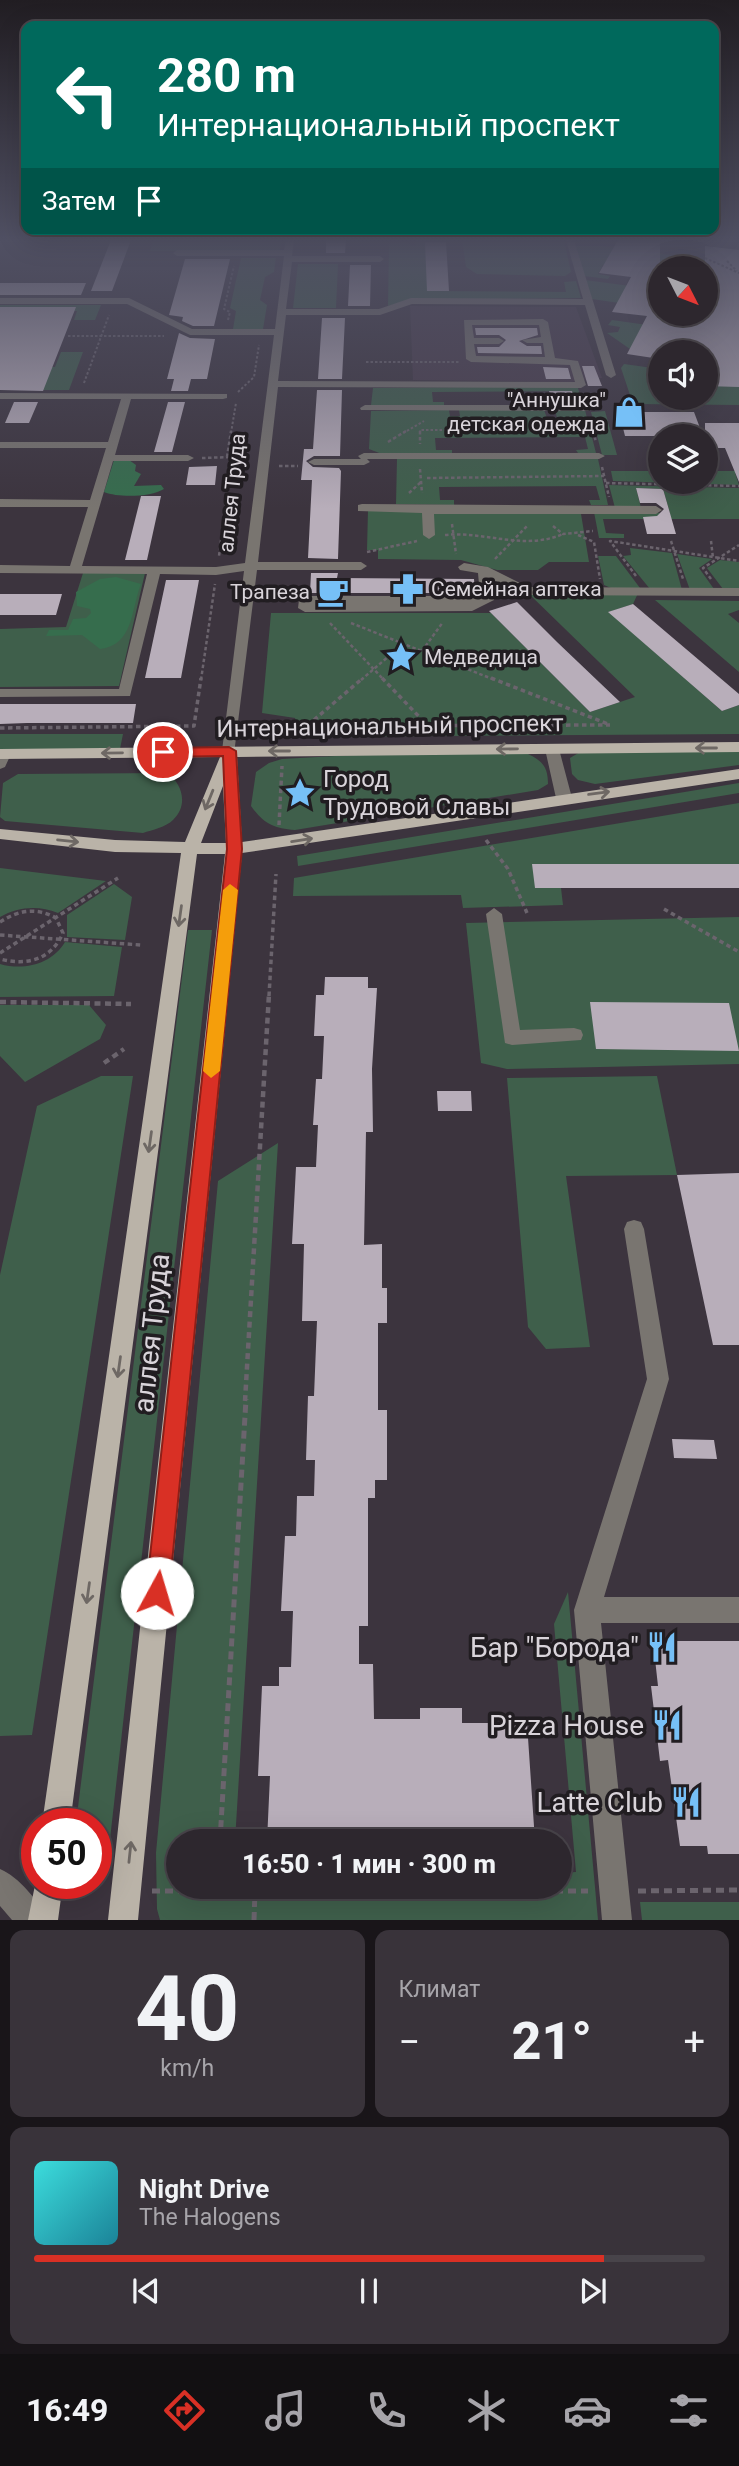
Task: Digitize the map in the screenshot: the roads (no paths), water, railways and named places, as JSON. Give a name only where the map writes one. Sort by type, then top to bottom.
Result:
[{"type":"main road","name":"Интернациональный проспект","points":[[1,757],[229,751],[739,747]]},
{"type":"main road","name":"аллея Труда","points":[[58,1808],[190,849],[229,751]]},
{"type":"main road","name":"аллея Труда","points":[[123,1920],[234,849],[229,751]]},
{"type":"main road","points":[[0,834],[115,846],[234,849],[739,774]]},
{"type":"main road","points":[[43,1920],[46,1899]]},
{"type":"street","points":[[185,330],[225,334],[279,332]]},
{"type":"street","points":[[273,384],[580,385],[574,363],[551,360],[471,359],[468,330]]},
{"type":"street","points":[[545,330],[551,360]]},
{"type":"street","points":[[597,330],[611,375]]},
{"type":"street","name":"аллея Труда","points":[[229,751],[279,332]]},
{"type":"street","points":[[527,340],[547,340]]},
{"type":"street","points":[[469,341],[499,341]]},
{"type":"street","points":[[0,396],[223,396]]},
{"type":"street","points":[[75,570],[127,396]]},
{"type":"street","points":[[365,408],[551,412],[588,408]]},
{"type":"street","points":[[0,445],[112,445]]},
{"type":"street","points":[[314,462],[453,456],[599,456]]},
{"type":"street","points":[[109,458],[188,458]]},
{"type":"street","points":[[0,503],[95,503]]},
{"type":"street","points":[[362,508],[656,510]]},
{"type":"street","points":[[428,510],[432,536]]},
{"type":"street","points":[[0,569],[216,571],[251,566],[361,560]]},
{"type":"street","points":[[460,561],[526,591],[739,592]]},
{"type":"street","points":[[0,693],[125,693],[154,571]]},
{"type":"street","points":[[487,600],[488,572]]},
{"type":"street","points":[[306,600],[487,600],[472,607],[305,608],[306,600]]},
{"type":"street","points":[[552,749],[564,798]]},
{"type":"street","points":[[494,914],[512,1038],[574,1035]]},
{"type":"street","points":[[617,1920],[586,1610],[658,1379],[634,1229]]},
{"type":"street","points":[[586,1610],[739,1610]]},
{"type":"street","points":[[0,1884],[32,1920]]},
{"type":"place","name":"\"Аннушка\" детская одежда","points":[[629,412]]},
{"type":"place","name":"Семейная аптека","points":[[408,589]]},
{"type":"place","name":"Трапеза","points":[[333,592]]},
{"type":"place","name":"Медведица","points":[[401,657]]},
{"type":"place","name":"Город Трудовой Славы","points":[[300,793]]},
{"type":"place","name":"Бар \"Борода\"","points":[[662,1647]]},
{"type":"place","name":"Pizza House","points":[[667,1725]]},
{"type":"place","name":"Latte Club","points":[[686,1802]]}]
